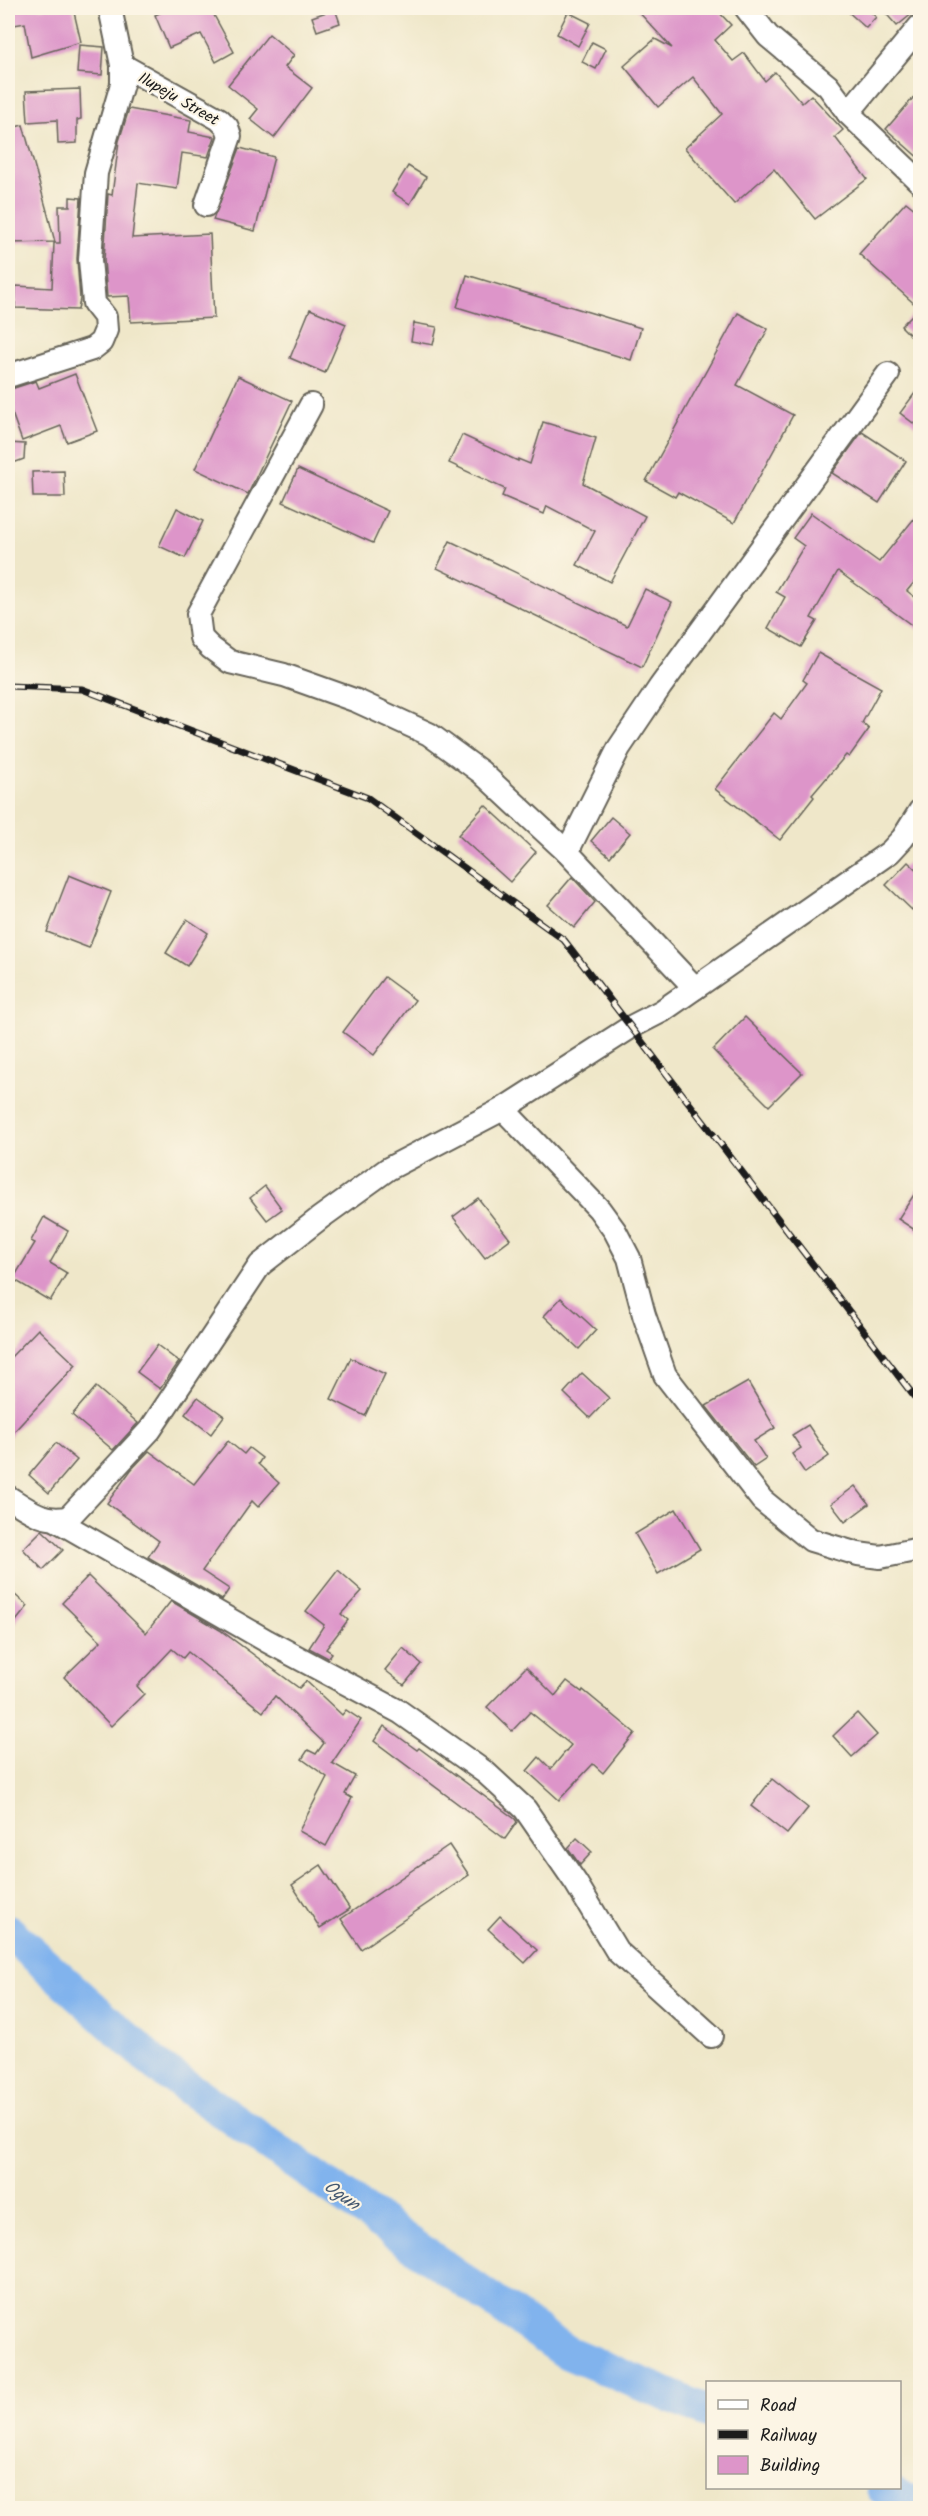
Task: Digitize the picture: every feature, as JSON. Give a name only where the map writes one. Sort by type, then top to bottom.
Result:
[{"type":"street","points":[[8,376],[92,349],[101,342],[106,330],[105,317],[94,303],[90,260],[96,173],[122,84],[122,65],[110,8]]},
{"type":"street","points":[[746,8],[768,36],[828,86],[848,113],[921,182]]},
{"type":"street","points":[[848,113],[921,26]]},
{"type":"street","name":"Ilupeju Street","points":[[122,65],[219,119],[227,127],[230,136],[206,205]]},
{"type":"street","points":[[567,852],[620,748],[660,687],[888,374]]},
{"type":"street","points":[[311,405],[198,614],[201,638],[230,662],[284,675],[357,701],[429,734],[481,772],[567,852],[695,988]]},
{"type":"street","points":[[57,1521],[69,1518],[150,1430],[260,1265],[387,1169],[503,1109],[631,1027],[662,1011],[866,871],[890,852],[912,843],[921,812]]},
{"type":"street","points":[[503,1109],[599,1209],[615,1231],[629,1258],[644,1314],[665,1375],[762,1500],[811,1540],[858,1554],[880,1557],[921,1549]]},
{"type":"street","points":[[8,1497],[40,1517],[57,1521],[267,1641],[400,1712],[486,1773],[525,1809],[576,1883],[617,1951],[711,2036]]},
{"type":"building","points":[[8,8],[73,8],[81,42],[31,57],[25,23],[8,26]]},
{"type":"building","points":[[171,8],[210,8],[234,52],[216,62],[201,34],[169,48],[155,15]]},
{"type":"building","points":[[635,8],[715,8],[731,25],[715,40],[733,61],[744,53],[765,81],[775,72],[802,103],[811,95],[843,130],[835,137],[867,179],[815,219],[774,169],[734,204],[685,148],[722,114],[693,77],[658,107],[624,66],[655,39],[672,48]]},
{"type":"building","points":[[844,8],[866,8],[876,17],[866,28]]},
{"type":"building","points":[[881,8],[919,8],[897,26]]},
{"type":"building","points":[[335,9],[340,23],[317,31],[312,17]]},
{"type":"building","points":[[568,12],[590,23],[578,46],[557,34]]},
{"type":"building","points":[[269,34],[294,55],[285,67],[312,88],[274,138],[250,119],[258,109],[228,85]]},
{"type":"building","points":[[592,42],[606,49],[596,69],[582,62]]},
{"type":"building","points":[[79,45],[104,47],[102,75],[77,73]]},
{"type":"building","points":[[80,89],[81,119],[77,120],[77,143],[58,144],[57,120],[28,122],[26,91]]},
{"type":"building","points":[[921,89],[921,160],[886,129]]},
{"type":"building","points":[[129,109],[191,120],[189,132],[215,137],[208,157],[182,153],[177,189],[138,183],[132,238],[210,234],[214,318],[131,322],[129,296],[107,297],[104,260],[108,194],[112,195],[119,141]]},
{"type":"building","points":[[23,125],[55,242],[8,243],[8,129]]},
{"type":"building","points":[[240,148],[274,157],[255,231],[213,220]]},
{"type":"building","points":[[408,166],[426,177],[410,204],[392,192]]},
{"type":"building","points":[[70,197],[81,198],[77,259],[80,299],[78,310],[15,308],[16,286],[52,288],[54,243],[60,243],[59,206],[70,206]]},
{"type":"building","points":[[906,202],[921,214],[921,346],[901,326],[919,308],[859,254]]},
{"type":"building","points":[[467,275],[641,328],[631,360],[457,307]]},
{"type":"building","points":[[310,309],[346,324],[325,373],[290,358]]},
{"type":"building","points":[[738,313],[768,329],[737,385],[793,415],[734,523],[678,492],[675,497],[646,481]]},
{"type":"building","points":[[414,323],[437,327],[433,345],[411,341]]},
{"type":"building","points":[[75,374],[97,431],[67,442],[61,426],[22,441],[8,402],[8,390],[36,381],[39,388]]},
{"type":"building","points":[[238,376],[292,401],[248,494],[195,469]]},
{"type":"building","points":[[921,385],[921,429],[900,413]]},
{"type":"building","points":[[543,422],[596,438],[583,483],[645,516],[610,582],[577,565],[595,531],[547,506],[544,514],[502,496],[505,489],[449,463],[462,435],[518,461],[518,459],[530,464]]},
{"type":"building","points":[[862,432],[906,461],[879,503],[832,473]]},
{"type":"building","points":[[8,443],[25,444],[24,459],[16,462],[8,461]]},
{"type":"building","points":[[298,469],[388,511],[373,543],[283,502]]},
{"type":"building","points":[[64,471],[65,497],[33,497],[32,472]]},
{"type":"building","points":[[177,508],[203,521],[185,558],[159,546]]},
{"type":"building","points":[[921,510],[921,574],[907,591],[921,602],[921,632],[838,571],[811,618],[817,621],[801,647],[768,628],[785,597],[776,592],[804,546],[793,538],[811,513],[879,562]]},
{"type":"building","points":[[450,541],[627,626],[645,589],[672,602],[642,667],[437,568]]},
{"type":"building","points":[[818,653],[881,688],[862,723],[869,729],[849,757],[846,755],[812,795],[814,797],[780,840],[715,789],[774,713],[781,719],[807,683],[803,680]]},
{"type":"building","points":[[485,805],[536,852],[510,882],[458,835]]},
{"type":"building","points":[[611,817],[630,833],[610,857],[591,841]]},
{"type":"building","points":[[908,862],[921,874],[921,901],[912,910],[886,885]]},
{"type":"building","points":[[69,875],[111,892],[89,948],[47,932]]},
{"type":"building","points":[[572,877],[595,902],[574,928],[548,905]]},
{"type":"building","points":[[187,919],[208,933],[187,966],[166,953]]},
{"type":"building","points":[[384,977],[415,1000],[374,1055],[343,1032]]},
{"type":"building","points":[[745,1017],[802,1073],[769,1106],[713,1050]]},
{"type":"building","points":[[921,1184],[921,1234],[898,1219]]},
{"type":"building","points":[[265,1186],[282,1209],[267,1220],[250,1198]]},
{"type":"building","points":[[478,1198],[510,1239],[485,1258],[453,1217]]},
{"type":"building","points":[[44,1217],[68,1231],[50,1263],[67,1273],[50,1301],[13,1279],[35,1243],[31,1241]]},
{"type":"building","points":[[561,1298],[596,1330],[579,1349],[544,1316]]},
{"type":"building","points":[[38,1329],[76,1365],[8,1438],[8,1360]]},
{"type":"building","points":[[157,1345],[179,1362],[160,1389],[137,1372]]},
{"type":"building","points":[[351,1358],[385,1374],[365,1416],[331,1399]]},
{"type":"building","points":[[582,1373],[609,1398],[590,1418],[564,1393]]},
{"type":"building","points":[[748,1382],[775,1428],[754,1441],[766,1459],[754,1467],[706,1406]]},
{"type":"building","points":[[96,1387],[138,1423],[113,1450],[72,1415]]},
{"type":"building","points":[[198,1397],[224,1416],[211,1434],[185,1414]]},
{"type":"building","points":[[808,1425],[829,1456],[805,1473],[792,1454],[801,1448],[792,1435]]},
{"type":"building","points":[[228,1441],[244,1454],[249,1448],[262,1458],[258,1464],[279,1483],[258,1507],[252,1501],[202,1571],[229,1589],[222,1600],[148,1557],[159,1541],[107,1503],[131,1470],[149,1451],[194,1484]]},
{"type":"building","points":[[56,1443],[77,1460],[49,1493],[29,1475]]},
{"type":"building","points":[[855,1486],[869,1504],[845,1522],[831,1504]]},
{"type":"building","points":[[676,1509],[700,1549],[658,1574],[635,1534]]},
{"type":"building","points":[[42,1530],[63,1550],[43,1570],[23,1549]]},
{"type":"building","points":[[338,1570],[362,1591],[341,1614],[348,1620],[326,1649],[332,1653],[328,1658],[309,1648],[324,1625],[306,1611]]},
{"type":"building","points":[[88,1576],[146,1633],[171,1601],[220,1630],[299,1688],[306,1681],[342,1715],[346,1710],[361,1720],[332,1763],[355,1776],[345,1794],[352,1798],[326,1846],[299,1831],[327,1777],[302,1759],[308,1750],[316,1754],[324,1743],[275,1696],[263,1712],[188,1652],[183,1658],[172,1649],[137,1686],[144,1694],[111,1726],[64,1677],[101,1641],[62,1603]]},
{"type":"building","points":[[8,1589],[28,1606],[8,1631]]},
{"type":"building","points":[[403,1648],[421,1664],[404,1685],[385,1670]]},
{"type":"building","points":[[526,1667],[555,1696],[567,1681],[582,1692],[583,1690],[635,1733],[603,1773],[593,1764],[559,1800],[527,1771],[539,1757],[551,1769],[571,1745],[530,1712],[512,1731],[487,1707]]},
{"type":"building","points":[[857,1713],[877,1735],[852,1757],[833,1736]]},
{"type":"building","points":[[384,1726],[417,1750],[419,1748],[515,1819],[517,1822],[505,1839],[374,1741]]},
{"type":"building","points":[[772,1779],[808,1808],[787,1834],[751,1806]]},
{"type":"building","points":[[577,1838],[592,1852],[580,1865],[568,1848]]},
{"type":"building","points":[[449,1845],[469,1875],[361,1949],[341,1919]]},
{"type":"building","points":[[321,1865],[350,1909],[320,1928],[292,1885]]},
{"type":"building","points":[[500,1916],[537,1950],[525,1963],[488,1929]]},
{"type":"waterway","name":"Ogun","points":[[8,1931],[160,2068],[566,2352],[706,2411]]},
{"type":"waterway","name":"Ogun","points":[[885,2489],[920,2506]]},
{"type":"railway","points":[[8,686],[82,689],[368,798],[564,940],[920,1404]]}]
